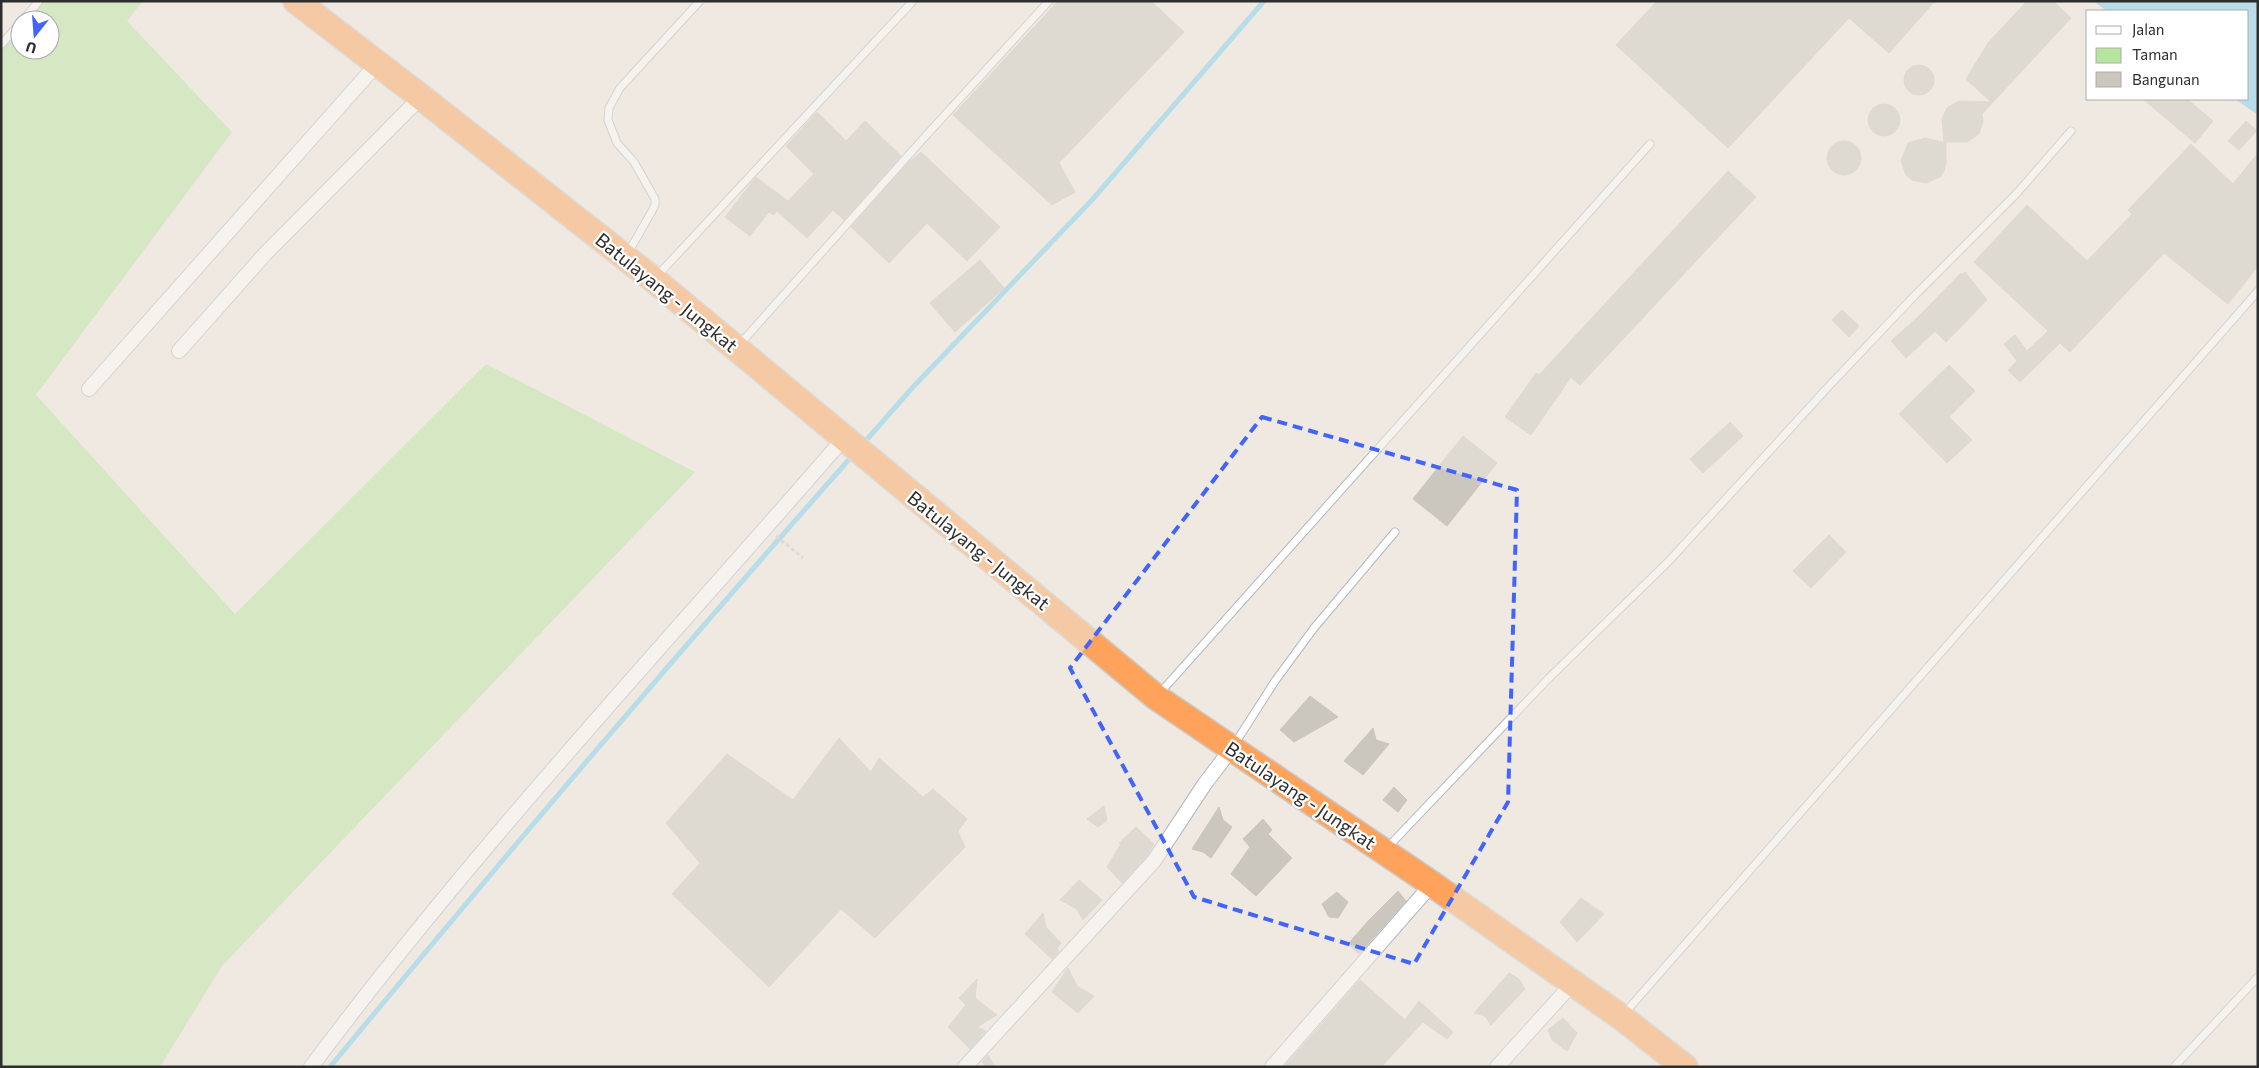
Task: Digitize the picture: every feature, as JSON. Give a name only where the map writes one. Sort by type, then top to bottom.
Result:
[{"type":"highway","name":"Batulayang - Jungkat","points":[[296,1],[421,96],[654,280],[1156,697],[1432,884],[1621,1017],[1685,1067]]},
{"type":"street","points":[[89,389],[377,64]]},
{"type":"street","points":[[180,351],[265,254],[421,96]]},
{"type":"street","points":[[311,1067],[408,943],[546,776],[854,445]]},
{"type":"street","points":[[965,1067],[1154,862],[1204,785],[1232,748]]},
{"type":"street","points":[[1272,1067],[1432,884]]},
{"type":"street","points":[[1497,1067],[1573,983]]},
{"type":"lane","points":[[625,258],[652,211],[655,199],[634,162],[617,143],[608,120],[608,108],[620,88],[700,1]]},
{"type":"lane","points":[[654,280],[912,1]]},
{"type":"lane","points":[[736,348],[916,146],[1049,1]]},
{"type":"lane","points":[[1,45],[10,35]]},
{"type":"lane","points":[[1384,851],[1549,678],[1669,561],[1829,386],[1917,293],[2017,193],[2071,131]]},
{"type":"lane","points":[[1156,697],[1650,144]]},
{"type":"lane","points":[[1621,1017],[2258,291]]},
{"type":"lane","points":[[1232,748],[1275,680],[1314,628],[1395,532]]},
{"type":"lane","points":[[2174,1067],[2258,977]]},
{"type":"path","points":[[773,534],[803,558]]},
{"type":"highlighted area","points":[[1262,417],[1517,490],[1508,802],[1414,964],[1194,897],[1070,668]]},
{"type":"green space","points":[[39,1],[143,1],[127,21],[232,132],[36,395],[235,614],[486,364],[695,472],[222,966],[160,1067],[1,1067],[1,45],[10,35],[10,60],[60,60],[60,10],[31,10]]},
{"type":"water","points":[[2093,1],[2258,1],[2258,115],[2236,100],[2249,100],[2249,10],[2106,10]]},
{"type":"building","points":[[1058,1],[1151,1],[1184,32],[1059,163],[1075,192],[1052,205],[953,115]]},
{"type":"building","points":[[1657,1],[1935,1],[1889,53],[1849,18],[1728,148],[1616,45]]},
{"type":"building","points":[[2027,1],[2053,1],[2071,18],[1982,114],[1983,121],[1979,134],[1967,142],[1944,142],[1942,119],[1947,108],[1959,101],[1991,102],[1966,79],[1988,43]]},
{"type":"building","points":[[1919,65],[1930,69],[1934,80],[1930,91],[1919,95],[1908,91],[1904,80],[1908,69]]},
{"type":"building","points":[[2144,100],[2188,100],[2213,121],[2195,143]]},
{"type":"building","points":[[1884,104],[1895,109],[1900,120],[1895,131],[1884,136],[1873,131],[1868,120],[1873,109]]},
{"type":"building","points":[[817,112],[846,141],[865,121],[901,156],[844,220],[833,210],[807,238],[777,211],[773,215],[769,212],[750,236],[725,217],[756,177],[788,201],[814,174],[786,146]]},
{"type":"building","points":[[2246,121],[2257,131],[2239,150],[2228,141]]},
{"type":"building","points":[[1925,138],[1946,143],[1944,171],[1940,177],[1926,183],[1912,180],[1906,175],[1901,161],[1908,143]]},
{"type":"building","points":[[1844,141],[1856,146],[1861,158],[1856,170],[1844,175],[1832,170],[1827,158],[1832,146]]},
{"type":"building","points":[[2191,144],[2233,184],[2258,153],[2258,266],[2228,304],[2164,253],[2070,352],[2060,343],[2020,382],[2008,370],[2017,361],[2004,344],[2015,335],[2027,351],[2048,331],[1974,262],[2027,205],[2087,261],[2132,214],[2128,210]]},
{"type":"building","points":[[921,152],[1000,227],[967,261],[927,223],[889,263],[851,227],[908,163]]},
{"type":"building","points":[[1728,171],[1756,197],[1580,385],[1571,377],[1531,435],[1505,417],[1536,373],[1539,375]]},
{"type":"building","points":[[980,260],[1004,288],[955,332],[930,303]]},
{"type":"building","points":[[1965,272],[1987,300],[1946,342],[1935,331],[1906,358],[1891,341],[1919,316],[1961,273],[1962,275]]},
{"type":"building","points":[[1842,310],[1859,326],[1849,337],[1832,320]]},
{"type":"building","points":[[1949,365],[1975,391],[1949,417],[1972,440],[1947,463],[1899,414]]},
{"type":"building","points":[[1730,422],[1743,436],[1703,473],[1690,459]]},
{"type":"building","points":[[1463,436],[1497,463],[1447,526],[1413,499]]},
{"type":"building","points":[[1829,535],[1846,552],[1811,588],[1793,571]]},
{"type":"building","points":[[1310,696],[1338,717],[1294,742],[1280,730]]},
{"type":"building","points":[[1373,728],[1376,740],[1389,744],[1363,775],[1344,761]]},
{"type":"building","points":[[839,738],[871,772],[879,758],[923,797],[933,789],[967,819],[958,831],[965,847],[875,938],[841,909],[769,987],[672,894],[700,863],[666,823],[727,754],[793,800]]},
{"type":"building","points":[[1394,787],[1407,800],[1398,812],[1383,800]]},
{"type":"building","points":[[1104,806],[1107,820],[1098,827],[1087,819]]},
{"type":"building","points":[[1219,807],[1223,820],[1232,827],[1211,858],[1203,852],[1192,849]]},
{"type":"building","points":[[1263,819],[1272,830],[1268,834],[1292,858],[1256,896],[1231,874],[1250,847],[1243,839]]},
{"type":"building","points":[[1136,827],[1154,844],[1147,856],[1122,883],[1107,867],[1121,844],[1119,843]]},
{"type":"building","points":[[1079,880],[1102,900],[1083,920],[1077,909],[1060,900]]},
{"type":"building","points":[[1398,891],[1406,901],[1359,954],[1348,944]]},
{"type":"building","points":[[1337,892],[1348,902],[1338,918],[1329,917],[1322,904]]},
{"type":"building","points":[[1581,898],[1604,914],[1577,942],[1560,922]]},
{"type":"building","points":[[1043,913],[1046,927],[1061,943],[1057,948],[1059,952],[1052,959],[1025,934]]},
{"type":"building","points":[[1068,968],[1077,986],[1094,996],[1078,1013],[1052,992]]},
{"type":"building","points":[[1509,973],[1519,979],[1525,989],[1491,1025],[1485,1016],[1474,1013]]},
{"type":"building","points":[[977,979],[975,998],[997,1015],[977,1027],[986,1031],[970,1049],[948,1027],[966,1005],[959,998]]},
{"type":"building","points":[[1360,980],[1405,1020],[1419,1001],[1453,1032],[1447,1039],[1423,1022],[1381,1067],[1284,1067]]},
{"type":"building","points":[[1563,1018],[1577,1033],[1567,1051],[1552,1040],[1548,1030]]},
{"type":"building","points":[[988,1055],[995,1067],[986,1067],[982,1062]]},
{"type":"waterway","points":[[862,445],[913,387],[1092,200],[1264,1]]},
{"type":"waterway","points":[[330,1067],[589,759],[853,455]]}]
